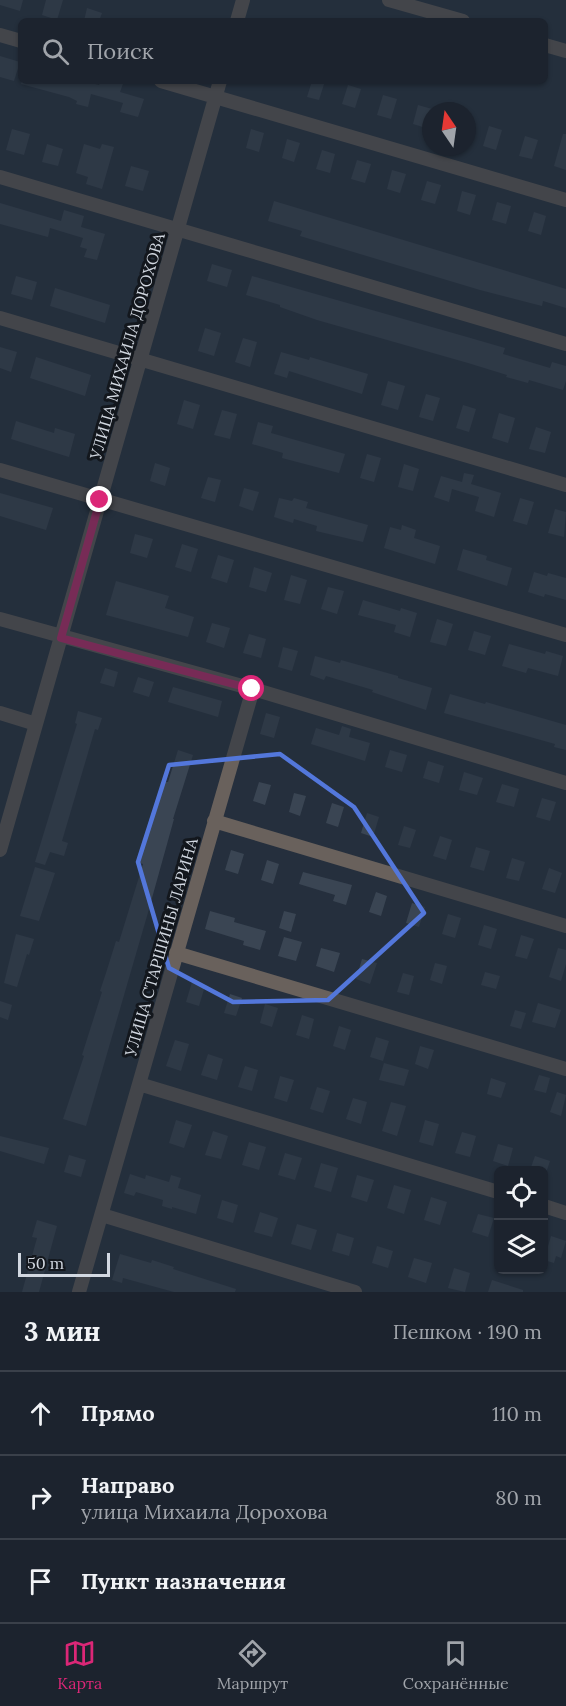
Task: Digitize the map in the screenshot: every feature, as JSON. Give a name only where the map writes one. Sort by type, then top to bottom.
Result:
[{"type":"street","points":[[238,18],[243,0]]},
{"type":"street","points":[[389,0],[452,18]]},
{"type":"street","points":[[0,35],[18,40]]},
{"type":"street","points":[[548,46],[566,51]]},
{"type":"street","points":[[171,84],[566,200]]},
{"type":"street","name":"УЛИЦА МИХАИЛА ДОРОХОВА","points":[[0,850],[219,84]]},
{"type":"street","points":[[0,177],[566,344]]},
{"type":"street","points":[[0,318],[566,485]]},
{"type":"street","points":[[0,470],[566,635]]},
{"type":"street","points":[[0,619],[61,638],[252,689],[566,783]]},
{"type":"street","name":"УЛИЦА СТАРШИНЫ ЛАРИНА","points":[[80,1292],[252,689]]},
{"type":"street","points":[[0,713],[36,724]]},
{"type":"street","points":[[214,821],[566,926]]},
{"type":"street","points":[[176,953],[566,1069]]},
{"type":"street","points":[[139,1083],[494,1191]]},
{"type":"street","points":[[548,1208],[566,1213]]},
{"type":"street","points":[[102,1215],[355,1292]]},
{"type":"highlighted area","points":[[280,754],[354,807],[424,913],[328,1000],[233,1002],[169,968],[138,862],[169,765]]},
{"type":"building","points":[[0,0],[23,0],[20,11],[0,5]]},
{"type":"building","points":[[46,0],[63,0],[58,18],[42,15]]},
{"type":"building","points":[[87,8],[102,13],[100,18],[85,18]]},
{"type":"building","points":[[0,56],[18,61],[14,81],[0,77]]},
{"type":"building","points":[[21,84],[123,84],[120,92],[144,99],[138,117],[120,112],[123,103],[91,94],[88,107],[76,104],[77,101]]},
{"type":"building","points":[[311,84],[324,84],[319,100],[307,97]]},
{"type":"building","points":[[348,85],[361,89],[355,108],[342,104]]},
{"type":"building","points":[[383,95],[397,99],[391,119],[377,115]]},
{"type":"building","points":[[418,105],[422,106],[422,127],[413,124]]},
{"type":"building","points":[[489,126],[502,130],[496,150],[483,146]]},
{"type":"building","points":[[12,129],[30,134],[24,155],[6,150]]},
{"type":"building","points":[[251,129],[264,133],[259,152],[246,148]]},
{"type":"building","points":[[563,134],[566,134],[566,170],[554,166]]},
{"type":"building","points":[[525,136],[538,140],[532,159],[519,156]]},
{"type":"building","points":[[287,139],[300,143],[294,162],[282,158]]},
{"type":"building","points":[[47,144],[63,149],[58,166],[42,162]]},
{"type":"building","points":[[84,144],[100,149],[102,144],[114,147],[102,189],[86,184],[88,177],[76,173]]},
{"type":"building","points":[[322,150],[335,154],[330,173],[316,169]]},
{"type":"building","points":[[357,160],[371,164],[365,183],[351,179]]},
{"type":"building","points":[[131,166],[149,171],[143,191],[125,186]]},
{"type":"building","points":[[392,170],[406,174],[400,193],[387,189]]},
{"type":"building","points":[[427,181],[441,185],[435,204],[421,200]]},
{"type":"building","points":[[462,191],[476,195],[470,215],[457,211]]},
{"type":"building","points":[[274,201],[566,289],[566,308],[543,301],[542,306],[480,290],[300,236],[302,231],[268,221]]},
{"type":"building","points":[[497,202],[511,206],[506,224],[492,220]]},
{"type":"building","points":[[0,203],[61,221],[64,210],[84,216],[81,227],[105,234],[97,260],[84,257],[87,249],[80,247],[83,238],[50,228],[48,237],[0,224]]},
{"type":"building","points":[[534,212],[546,216],[541,235],[528,231]]},
{"type":"building","points":[[212,264],[232,270],[227,287],[207,281]]},
{"type":"building","points":[[16,276],[37,282],[32,300],[11,294]]},
{"type":"building","points":[[252,276],[505,348],[503,354],[550,368],[552,362],[566,366],[566,381],[563,390],[529,380],[528,383],[506,377],[507,375],[468,363],[317,320],[280,307],[280,305],[246,295]]},
{"type":"building","points":[[55,288],[110,305],[105,323],[50,306]]},
{"type":"building","points":[[205,328],[221,333],[214,356],[198,351]]},
{"type":"building","points":[[243,338],[257,342],[250,367],[235,362]]},
{"type":"building","points":[[0,347],[17,352],[11,372],[0,368]]},
{"type":"building","points":[[281,352],[309,360],[310,357],[368,374],[362,394],[289,371],[287,378],[274,374]]},
{"type":"building","points":[[36,357],[91,375],[85,396],[30,378]]},
{"type":"building","points":[[388,381],[405,386],[398,410],[381,405]]},
{"type":"building","points":[[426,394],[440,398],[433,421],[419,417]]},
{"type":"building","points":[[184,400],[200,405],[193,429],[177,424]]},
{"type":"building","points":[[463,405],[476,409],[469,432],[456,428]]},
{"type":"building","points":[[222,410],[237,414],[230,439],[214,435]]},
{"type":"building","points":[[499,413],[515,418],[508,443],[492,438]]},
{"type":"building","points":[[16,421],[54,433],[55,428],[75,434],[69,457],[11,439]]},
{"type":"building","points":[[258,422],[273,426],[271,433],[345,454],[339,473],[282,458],[283,453],[252,444]]},
{"type":"building","points":[[536,427],[551,432],[545,453],[529,449]]},
{"type":"building","points":[[367,454],[381,458],[374,482],[360,478]]},
{"type":"building","points":[[155,463],[170,468],[165,486],[150,481]]},
{"type":"building","points":[[404,464],[419,469],[413,491],[398,487]]},
{"type":"building","points":[[464,473],[474,475],[471,484],[501,493],[494,517],[475,511],[479,497],[452,489],[449,502],[434,497],[441,476],[462,482]]},
{"type":"building","points":[[208,477],[221,480],[215,502],[201,498]]},
{"type":"building","points":[[244,488],[259,492],[253,511],[239,506]]},
{"type":"building","points":[[0,493],[53,508],[46,530],[0,516]]},
{"type":"building","points":[[279,498],[292,501],[294,498],[308,502],[306,508],[368,525],[363,542],[316,531],[317,526],[294,519],[293,523],[274,517]]},
{"type":"building","points":[[520,498],[534,502],[527,525],[513,521]]},
{"type":"building","points":[[555,509],[566,512],[564,537],[548,533]]},
{"type":"building","points":[[402,525],[416,530],[414,538],[440,546],[435,564],[384,548],[390,527],[401,530]]},
{"type":"building","points":[[135,534],[153,539],[147,558],[130,553]]},
{"type":"building","points":[[182,544],[198,549],[191,572],[175,567]]},
{"type":"building","points":[[463,549],[487,556],[486,560],[512,568],[507,586],[457,570]]},
{"type":"building","points":[[218,555],[234,560],[227,583],[211,578]]},
{"type":"building","points":[[254,567],[272,573],[266,592],[249,587]]},
{"type":"building","points":[[534,572],[566,578],[566,600],[528,592]]},
{"type":"building","points":[[291,575],[307,580],[300,604],[284,600]]},
{"type":"building","points":[[116,581],[169,596],[165,608],[194,617],[188,637],[106,615]]},
{"type":"building","points":[[328,587],[344,591],[337,614],[321,609]]},
{"type":"building","points":[[363,600],[400,611],[401,608],[417,613],[410,637],[394,632],[396,625],[358,615]]},
{"type":"building","points":[[437,619],[453,624],[446,646],[430,642]]},
{"type":"building","points":[[212,623],[230,628],[224,648],[206,642]]},
{"type":"building","points":[[474,631],[491,636],[485,655],[468,650]]},
{"type":"building","points":[[249,634],[266,639],[261,658],[243,653]]},
{"type":"building","points":[[509,644],[545,654],[546,651],[563,656],[558,676],[528,668],[526,673],[502,666]]},
{"type":"building","points":[[283,647],[298,651],[292,671],[278,667]]},
{"type":"building","points":[[315,656],[340,663],[341,660],[432,688],[426,710],[372,692],[373,690],[326,676],[324,680],[310,675]]},
{"type":"building","points":[[105,668],[118,672],[114,687],[100,683]]},
{"type":"building","points":[[138,677],[154,682],[149,697],[133,692]]},
{"type":"building","points":[[173,687],[222,701],[218,717],[168,702]]},
{"type":"building","points":[[450,694],[566,725],[566,750],[554,747],[555,744],[444,713]]},
{"type":"building","points":[[78,711],[102,718],[98,730],[95,729],[62,841],[68,843],[64,856],[50,852],[45,865],[35,862],[77,724],[75,723]]},
{"type":"building","points":[[266,713],[280,717],[274,738],[260,734]]},
{"type":"building","points":[[342,726],[351,729],[349,737],[370,743],[365,761],[311,744],[316,728],[339,735]]},
{"type":"building","points":[[178,750],[193,755],[86,1126],[63,1119],[84,1056],[82,1055],[102,992],[100,991],[116,941],[119,942],[143,864],[136,862],[152,812],[155,813],[165,782],[168,782]]},
{"type":"building","points":[[390,750],[407,755],[402,772],[385,767]]},
{"type":"building","points":[[428,761],[444,766],[439,783],[423,778]]},
{"type":"building","points":[[464,772],[483,778],[477,795],[459,790]]},
{"type":"building","points":[[259,782],[271,785],[265,805],[253,801]]},
{"type":"building","points":[[502,784],[519,789],[514,807],[496,802]]},
{"type":"building","points":[[294,793],[306,796],[300,816],[289,812]]},
{"type":"building","points":[[542,798],[556,802],[550,821],[536,817]]},
{"type":"building","points":[[332,803],[344,807],[338,827],[326,823]]},
{"type":"building","points":[[367,813],[379,817],[373,837],[361,833]]},
{"type":"building","points":[[404,826],[416,830],[410,848],[398,845]]},
{"type":"building","points":[[440,836],[452,840],[446,860],[433,856]]},
{"type":"building","points":[[476,847],[490,851],[484,871],[470,867]]},
{"type":"building","points":[[231,850],[244,854],[238,874],[225,870]]},
{"type":"building","points":[[512,858],[525,862],[519,881],[506,878]]},
{"type":"building","points":[[267,860],[279,864],[273,884],[261,880]]},
{"type":"building","points":[[35,867],[55,873],[39,921],[20,916]]},
{"type":"building","points":[[549,868],[562,873],[555,893],[542,889]]},
{"type":"building","points":[[303,872],[352,885],[346,905],[333,901],[335,895],[299,884]]},
{"type":"building","points":[[376,892],[387,896],[381,916],[369,912]]},
{"type":"building","points":[[412,903],[425,907],[419,927],[406,923]]},
{"type":"building","points":[[210,911],[235,918],[234,922],[266,931],[260,950],[243,945],[244,941],[205,929]]},
{"type":"building","points":[[284,911],[296,914],[291,932],[279,928]]},
{"type":"building","points":[[448,914],[461,918],[455,938],[442,934]]},
{"type":"building","points":[[484,925],[497,929],[491,949],[478,945]]},
{"type":"building","points":[[16,934],[34,939],[17,987],[4,983]]},
{"type":"building","points":[[521,935],[534,939],[527,959],[515,956]]},
{"type":"building","points":[[284,937],[302,942],[296,961],[278,956]]},
{"type":"building","points":[[321,948],[340,953],[334,972],[316,966]]},
{"type":"building","points":[[558,948],[566,950],[566,964],[561,981],[549,977]]},
{"type":"building","points":[[362,959],[377,963],[370,984],[356,979]]},
{"type":"building","points":[[435,963],[447,966],[442,984],[430,980]]},
{"type":"building","points":[[485,972],[500,976],[496,989],[481,985]]},
{"type":"building","points":[[403,973],[414,976],[409,995],[397,992]]},
{"type":"building","points":[[192,982],[205,986],[199,1006],[186,1002]]},
{"type":"building","points":[[230,994],[242,998],[236,1016],[224,1013]]},
{"type":"building","points":[[0,1001],[12,1005],[8,1020],[0,1017]]},
{"type":"building","points":[[538,1003],[561,1010],[555,1028],[532,1022]]},
{"type":"building","points":[[265,1004],[278,1008],[272,1027],[260,1023]]},
{"type":"building","points":[[515,1010],[526,1013],[521,1029],[510,1026]]},
{"type":"building","points":[[302,1015],[314,1019],[309,1039],[296,1035]]},
{"type":"building","points":[[339,1026],[351,1030],[345,1050],[333,1046]]},
{"type":"building","points":[[376,1037],[389,1041],[383,1061],[370,1057]]},
{"type":"building","points":[[175,1040],[189,1044],[181,1071],[166,1066]]},
{"type":"building","points":[[420,1046],[434,1050],[428,1069],[415,1064]]},
{"type":"building","points":[[208,1054],[223,1059],[217,1080],[201,1075]]},
{"type":"building","points":[[384,1063],[409,1070],[404,1086],[379,1080]]},
{"type":"building","points":[[245,1066],[258,1070],[252,1091],[238,1087]]},
{"type":"building","points":[[539,1075],[550,1078],[546,1093],[534,1090]]},
{"type":"building","points":[[280,1076],[294,1080],[287,1102],[274,1098]]},
{"type":"building","points":[[491,1078],[506,1083],[501,1098],[487,1094]]},
{"type":"building","points":[[317,1087],[330,1091],[323,1113],[310,1109]]},
{"type":"building","points":[[557,1092],[566,1095],[561,1116],[550,1112]]},
{"type":"building","points":[[353,1098],[367,1102],[361,1124],[346,1119]]},
{"type":"building","points":[[391,1102],[406,1106],[397,1136],[382,1131]]},
{"type":"building","points":[[176,1120],[192,1125],[184,1148],[169,1143]]},
{"type":"building","points":[[425,1120],[439,1124],[433,1146],[419,1142]]},
{"type":"building","points":[[213,1131],[228,1136],[221,1159],[205,1155]]},
{"type":"building","points":[[462,1132],[476,1136],[470,1157],[455,1153]]},
{"type":"building","points":[[0,1136],[49,1148],[44,1164],[0,1151]]},
{"type":"building","points":[[249,1142],[266,1147],[259,1170],[242,1165]]},
{"type":"building","points":[[498,1144],[513,1148],[508,1166],[493,1161]]},
{"type":"building","points":[[285,1153],[302,1158],[295,1180],[278,1175]]},
{"type":"building","points":[[69,1155],[86,1160],[81,1177],[64,1172]]},
{"type":"building","points":[[535,1156],[550,1161],[548,1167],[531,1166]]},
{"type":"building","points":[[321,1163],[338,1168],[331,1192],[314,1187]]},
{"type":"building","points":[[130,1174],[145,1179],[146,1175],[169,1182],[171,1175],[181,1178],[178,1188],[201,1195],[196,1214],[162,1206],[163,1200],[136,1192],[134,1196],[124,1193]]},
{"type":"building","points":[[357,1175],[374,1180],[367,1202],[351,1197]]},
{"type":"building","points":[[394,1185],[411,1190],[404,1214],[387,1208]]},
{"type":"building","points":[[431,1197],[447,1202],[440,1225],[424,1220]]},
{"type":"building","points":[[222,1200],[238,1205],[233,1223],[217,1218]]},
{"type":"building","points":[[260,1212],[278,1218],[272,1237],[254,1232]]},
{"type":"building","points":[[478,1214],[494,1218],[488,1237],[472,1232]]},
{"type":"building","points":[[37,1220],[57,1226],[39,1292],[22,1292],[37,1238],[32,1237]]},
{"type":"building","points":[[297,1224],[317,1230],[311,1250],[291,1244]]},
{"type":"building","points":[[337,1233],[354,1238],[349,1256],[332,1251]]},
{"type":"building","points":[[551,1236],[566,1241],[561,1258],[556,1256],[554,1263],[548,1261]]},
{"type":"building","points":[[377,1246],[393,1251],[388,1268],[372,1263]]},
{"type":"building","points":[[120,1254],[151,1263],[152,1260],[236,1289],[235,1292],[174,1292],[123,1278],[122,1283],[112,1280]]},
{"type":"building","points":[[414,1258],[432,1263],[426,1283],[408,1277]]},
{"type":"building","points":[[454,1268],[470,1273],[465,1292],[448,1288]]},
{"type":"building","points":[[492,1280],[523,1290],[523,1292],[488,1292]]},
{"type":"route","points":[[100,500],[61,638],[252,689]]}]
